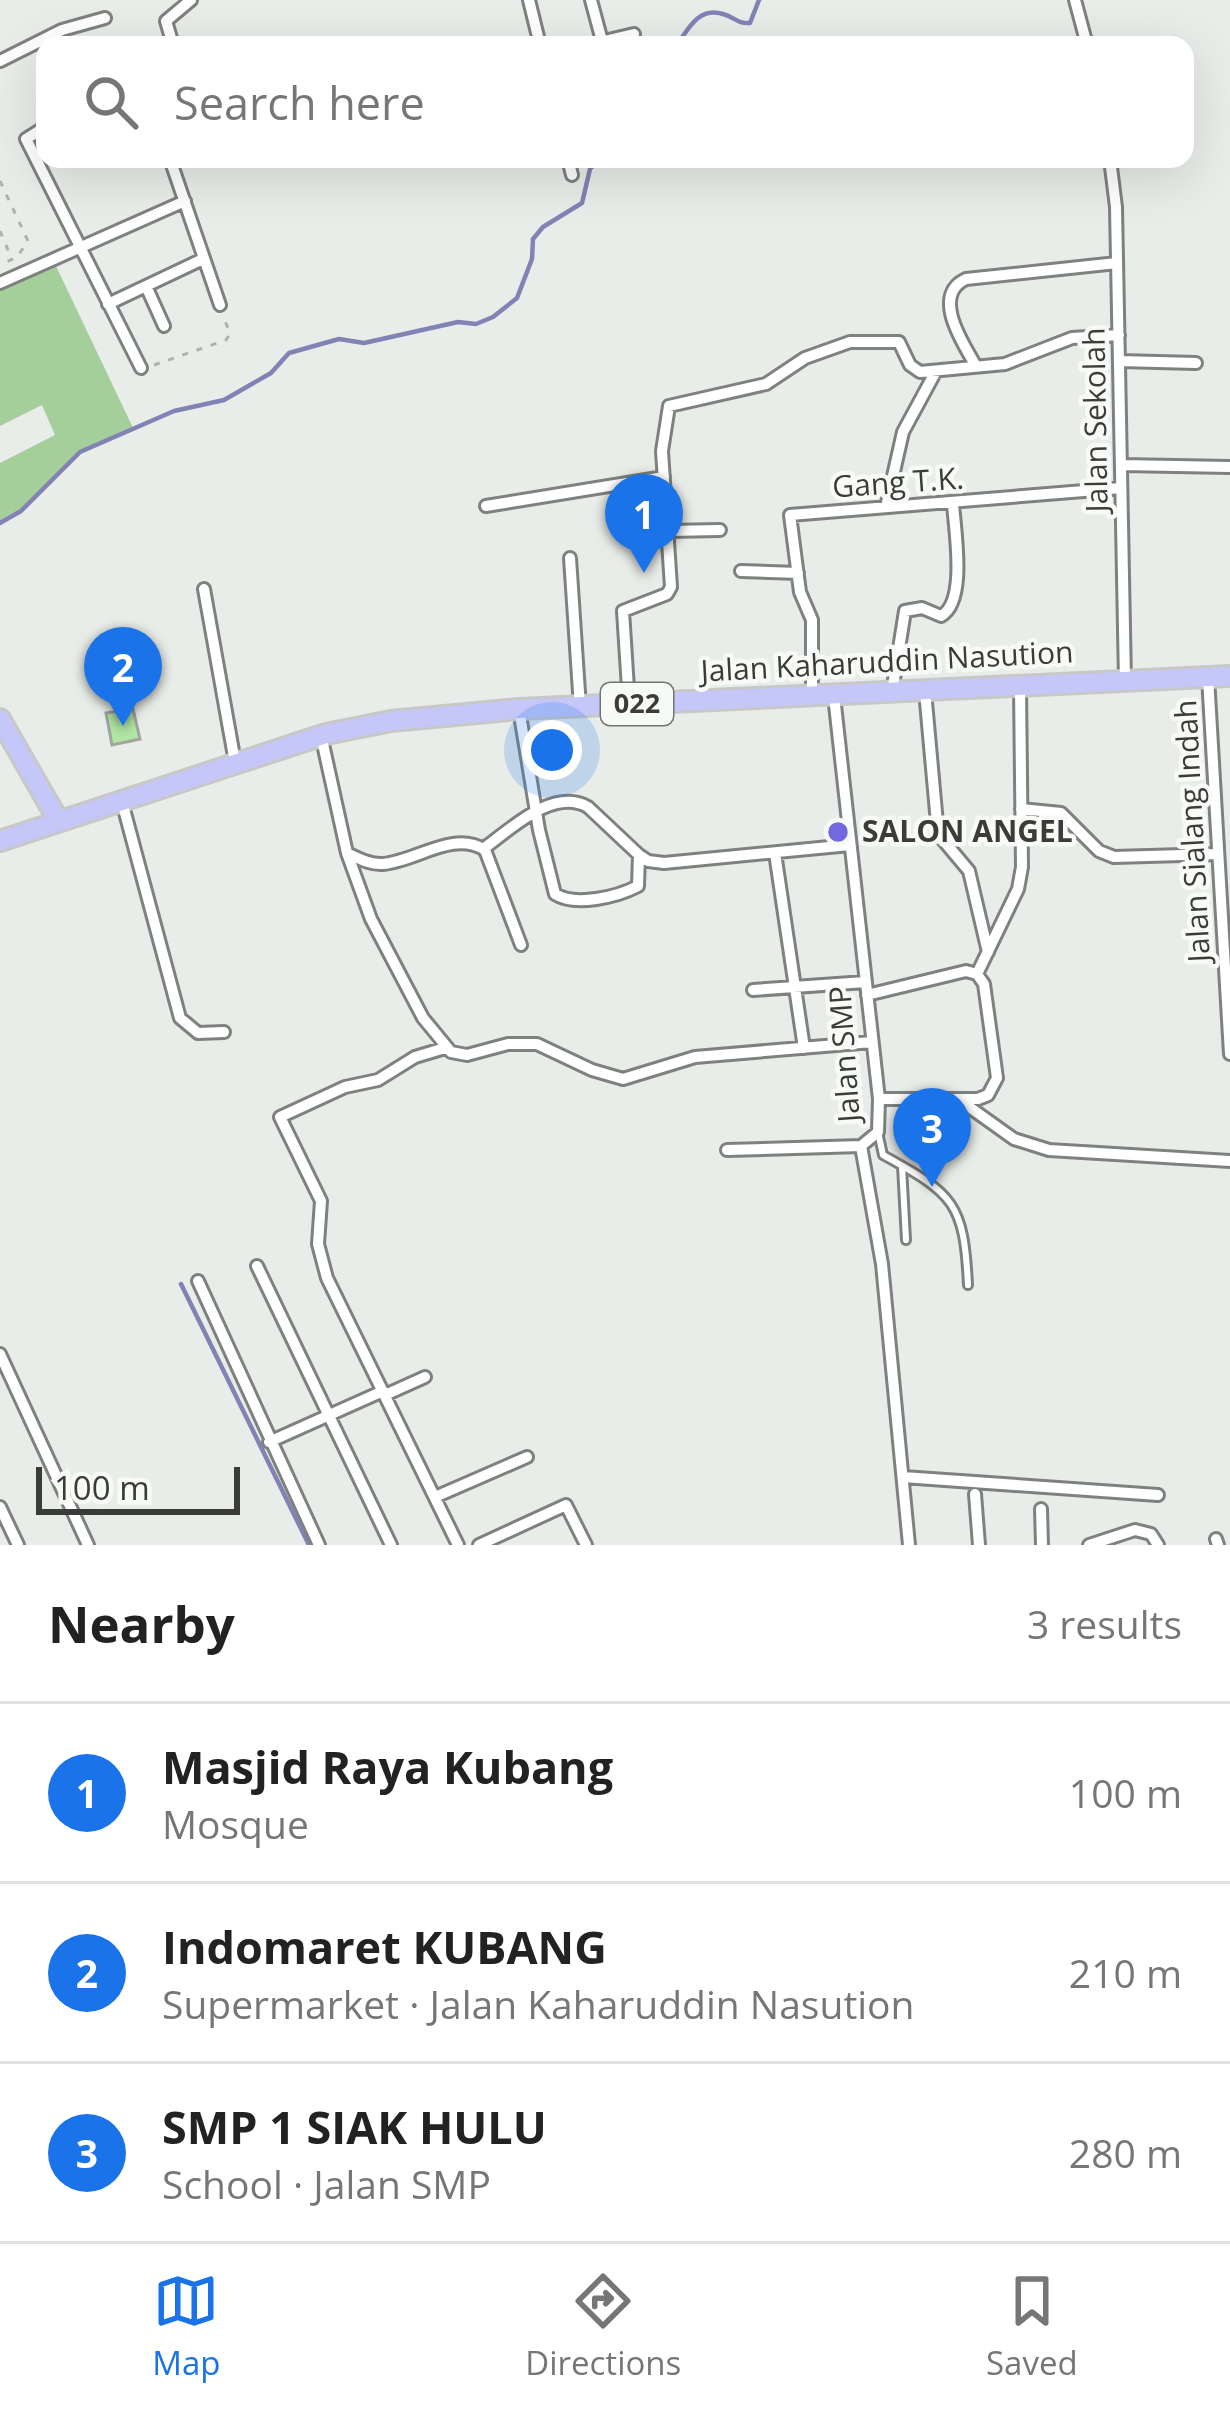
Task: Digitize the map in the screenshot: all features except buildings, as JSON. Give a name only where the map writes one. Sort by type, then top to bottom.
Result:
[{"type":"highway","name":"Jalan Kaharuddin Nasution","points":[[58,820],[321,735],[391,721],[519,709],[1230,676]]},
{"type":"highway","points":[[0,719],[58,820]]},
{"type":"highway","name":"022","points":[[0,841],[58,820]]},
{"type":"street","points":[[170,36],[166,21],[191,0]]},
{"type":"street","points":[[529,0],[538,36]]},
{"type":"street","points":[[591,0],[601,36]]},
{"type":"street","points":[[1075,0],[1085,36]]},
{"type":"street","points":[[50,36],[105,18]]},
{"type":"street","points":[[625,36],[634,34]]},
{"type":"street","points":[[0,61],[36,43]]},
{"type":"street","points":[[36,133],[26,139],[36,158]]},
{"type":"street","points":[[41,168],[140,368]]},
{"type":"street","points":[[173,168],[220,304]]},
{"type":"street","points":[[570,168],[572,175]]},
{"type":"street","name":"Jalan Sekolah","points":[[1111,168],[1117,262],[1125,681]]},
{"type":"street","points":[[0,283],[185,201]]},
{"type":"street","points":[[108,304],[203,259]]},
{"type":"street","points":[[976,366],[951,311],[949,296],[954,284],[1117,262]]},
{"type":"street","points":[[146,286],[164,326]]},
{"type":"street","points":[[629,704],[623,611],[669,591],[666,410],[675,402],[766,384],[805,358],[862,340],[898,342],[914,370],[936,371],[1028,358],[1072,338],[1119,335]]},
{"type":"street","points":[[1119,361],[1196,363]]},
{"type":"street","points":[[886,507],[903,432],[936,371]]},
{"type":"street","points":[[1121,466],[1230,467]]},
{"type":"street","points":[[486,506],[664,477]]},
{"type":"street","name":"Gang T.K.","points":[[812,695],[812,620],[800,592],[790,515],[1121,488]]},
{"type":"street","points":[[892,692],[905,611],[922,608],[941,616],[954,604],[953,505]]},
{"type":"street","points":[[667,531],[720,530]]},
{"type":"street","points":[[570,558],[580,707]]},
{"type":"street","points":[[741,571],[798,573]]},
{"type":"street","points":[[204,589],[235,762]]},
{"type":"street","name":"Jalan Sialang Indah","points":[[1208,677],[1217,854],[1226,914],[1230,1054]]},
{"type":"street","points":[[977,974],[1018,889],[1022,866],[1020,687]]},
{"type":"street","points":[[925,691],[938,834],[968,871],[988,952]]},
{"type":"street","name":"Jalan SMP","points":[[834,696],[879,1099],[878,1132],[861,1146],[882,1264],[909,1545]]},
{"type":"street","points":[[519,709],[550,881],[561,899],[619,893],[638,886],[639,855]]},
{"type":"street","points":[[321,735],[346,853],[383,943],[423,1018],[448,1050]]},
{"type":"street","points":[[121,798],[180,1018],[198,1033],[224,1032]]},
{"type":"street","points":[[483,848],[536,811],[563,801],[578,801],[605,820],[639,855],[664,863],[850,845]]},
{"type":"street","points":[[1021,809],[1061,813],[1099,851],[1114,857],[1217,854]]},
{"type":"street","points":[[346,853],[383,864],[461,842],[483,848]]},
{"type":"street","points":[[483,848],[521,945]]},
{"type":"street","points":[[775,853],[804,1048]]},
{"type":"street","points":[[752,990],[866,988],[966,971],[977,974],[984,984],[997,1078],[988,1095],[978,1100],[879,1099]]},
{"type":"street","points":[[458,1545],[327,1278],[319,1244],[321,1202],[280,1117],[345,1087],[378,1080],[416,1057],[448,1050],[466,1055],[508,1044],[537,1044],[623,1079],[695,1057],[872,1042]]},
{"type":"street","points":[[958,1099],[1014,1139],[1049,1150],[1230,1161]]},
{"type":"street","points":[[727,1150],[861,1146]]},
{"type":"street","points":[[257,1266],[391,1545]]},
{"type":"street","points":[[198,1281],[319,1545]]},
{"type":"street","points":[[0,1354],[88,1545]]},
{"type":"street","points":[[269,1442],[424,1377]]},
{"type":"street","points":[[435,1497],[527,1457]]},
{"type":"street","points":[[903,1477],[1158,1496]]},
{"type":"street","points":[[975,1494],[980,1545]]},
{"type":"street","points":[[479,1545],[506,1539],[566,1504],[586,1545]]},
{"type":"street","points":[[0,1507],[18,1545]]},
{"type":"street","points":[[1041,1509],[1042,1545]]},
{"type":"street","points":[[1089,1545],[1135,1530],[1150,1534],[1158,1545]]},
{"type":"lane","points":[[878,1132],[883,1155],[944,1192],[957,1210],[966,1241],[968,1285]]},
{"type":"lane","points":[[902,1165],[906,1240]]},
{"type":"path","points":[[0,182],[28,241],[26,248],[0,265]]},
{"type":"path","points":[[0,208],[11,204]]},
{"type":"path","points":[[0,231],[12,259]]},
{"type":"path","points":[[140,368],[226,340],[230,334],[220,304]]},
{"type":"green space","points":[[55,264],[134,430],[80,452],[21,511],[0,523],[0,463],[55,435],[42,405],[0,426],[0,289]]},
{"type":"waterway","points":[[683,36],[707,13],[750,23],[759,0]]},
{"type":"waterway","points":[[0,523],[21,511],[80,452],[174,411],[224,400],[271,373],[289,353],[339,339],[364,343],[493,317],[517,298],[532,259],[533,239],[543,227],[582,203],[591,168]]},
{"type":"waterway","points":[[181,1284],[309,1545]]},
{"type":"place","name":"Masjid Raya Kubang","points":[[644,573]]},
{"type":"place","name":"Indomaret KUBANG","points":[[123,726]]},
{"type":"place","name":"SALON ANGEL","points":[[838,832]]},
{"type":"place","name":"SMP 1 SIAK HULU","points":[[932,1187]]}]
